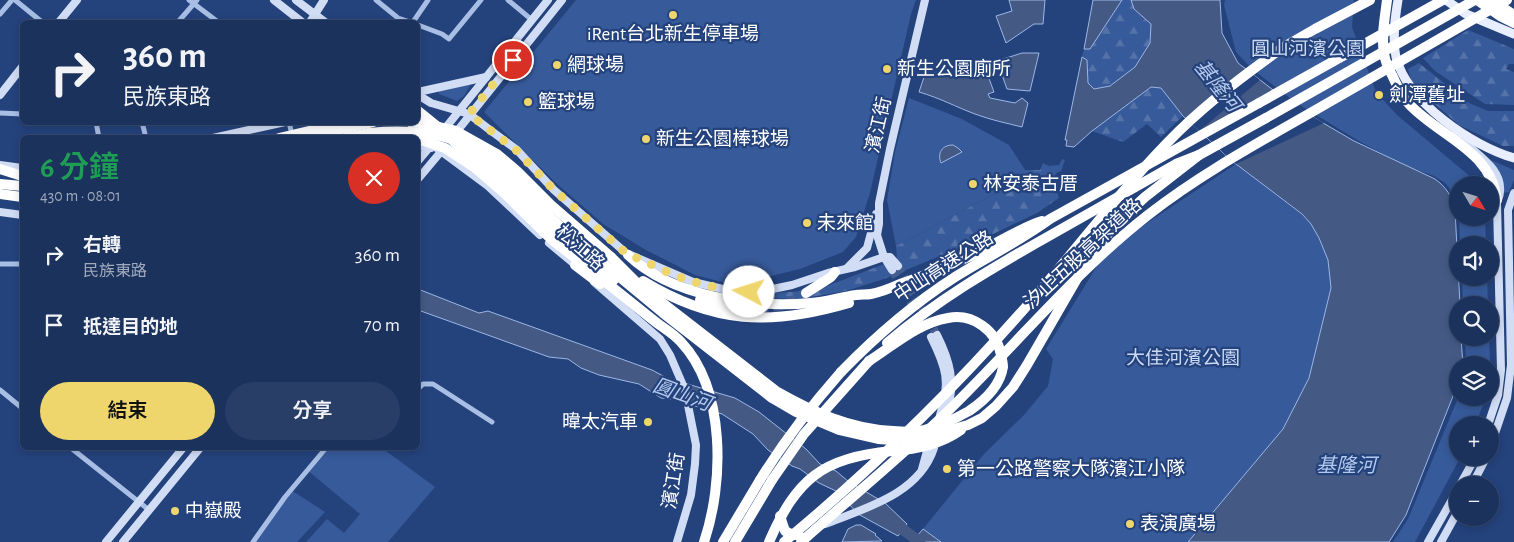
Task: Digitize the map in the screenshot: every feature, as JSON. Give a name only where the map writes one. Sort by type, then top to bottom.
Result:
[{"type":"highway","name":"汐止五股高架道路","points":[[784,542],[906,434],[961,378],[1025,308],[1144,168],[1179,131],[1237,81],[1282,48],[1370,0]]},
{"type":"highway","points":[[1387,0],[1383,42],[1384,54],[1400,92],[1421,115],[1473,154],[1491,176]]},
{"type":"highway","name":"中山高速公路","points":[[723,542],[783,444],[812,405],[870,342],[906,312],[955,277],[1033,232],[1050,219],[1444,0]]},
{"type":"highway","points":[[1476,0],[1514,23]]},
{"type":"highway","name":"中山高速公路","points":[[735,542],[772,480],[804,434],[848,383],[884,345],[904,328],[990,269],[1176,164],[1200,155],[1476,0]]},
{"type":"highway","points":[[1491,0],[1514,15]]},
{"type":"highway","points":[[1496,0],[1514,8]]},
{"type":"highway","name":"汐止五股高架道路","points":[[799,540],[896,460],[946,413],[1064,291],[1107,250],[1149,214],[1198,180],[1254,146],[1507,0]]},
{"type":"highway","points":[[420,113],[486,167],[566,242],[602,272],[663,313],[772,398],[796,412],[827,426],[878,439],[910,442],[968,425],[982,418],[996,406],[1013,387],[1027,365],[1090,256],[1116,224],[1145,197],[1200,155]]},
{"type":"highway","points":[[420,123],[456,131],[497,154],[663,313]]},
{"type":"highway","points":[[315,135],[359,125]]},
{"type":"highway","points":[[292,135],[313,130],[336,130]]},
{"type":"highway","points":[[359,135],[411,131],[433,134],[461,143],[477,151],[498,167],[551,217],[608,261],[668,296],[697,308],[722,315],[754,318],[791,316],[826,310],[864,298],[870,294]]},
{"type":"highway","points":[[369,133],[386,135]]},
{"type":"highway","points":[[420,141],[445,148],[474,168],[503,192],[551,239],[681,342],[700,370],[711,400],[716,428],[716,479],[712,509],[704,542]]},
{"type":"highway","points":[[0,169],[20,175]]},
{"type":"highway","points":[[0,184],[20,186]]},
{"type":"highway","points":[[0,194],[20,197]]},
{"type":"highway","points":[[628,255],[642,267],[696,292],[738,301],[764,304],[811,303],[870,294],[900,284],[971,256],[1031,224],[1050,219]]},
{"type":"highway","points":[[608,261],[699,299],[728,306],[758,309]]},
{"type":"highway","points":[[575,265],[623,301],[658,324]]},
{"type":"highway","points":[[627,272],[638,284],[776,390],[800,404],[833,419],[865,428],[904,432],[923,431],[947,422],[978,405],[990,394],[1003,366],[1000,347],[991,332],[981,324],[968,319],[951,317],[932,322],[912,332],[869,361]]},
{"type":"highway","points":[[806,293],[831,277],[835,272]]},
{"type":"highway","points":[[768,542],[780,516],[801,486],[836,462],[875,452],[924,447],[951,438],[968,425]]},
{"type":"highway","points":[[780,516],[785,531],[793,534],[799,540]]},
{"type":"main road","points":[[61,20],[78,0]]},
{"type":"main road","points":[[274,0],[299,20]]},
{"type":"main road","points":[[296,0],[322,20]]},
{"type":"main road","points":[[311,20],[324,0]]},
{"type":"main road","points":[[420,158],[548,0]]},
{"type":"main road","points":[[420,176],[562,0]]},
{"type":"main road","name":"濱江街","points":[[884,257],[877,235],[879,203],[925,0]]},
{"type":"main road","points":[[1398,0],[1394,43],[1396,57],[1407,82],[1419,98],[1455,129],[1494,151],[1514,158]]},
{"type":"main road","points":[[1444,0],[1466,14],[1514,34]]},
{"type":"main road","points":[[0,94],[20,69]]},
{"type":"main road","points":[[420,93],[486,77]]},
{"type":"main road","name":"松江路","points":[[420,94],[431,102],[469,114],[516,150],[554,190],[628,255],[693,282],[710,287],[749,292],[768,290],[792,285],[828,272],[855,267],[884,257]]},
{"type":"main road","points":[[226,135],[272,125]]},
{"type":"main road","name":"松江路","points":[[412,125],[430,146],[440,151],[488,186],[558,251],[660,339],[679,373],[693,424]]},
{"type":"main road","points":[[1455,129],[1458,136],[1485,160],[1496,176]]},
{"type":"main road","points":[[420,146],[430,146]]},
{"type":"main road","points":[[0,165],[20,168]]},
{"type":"main road","points":[[1499,422],[1507,398],[1511,365],[1508,210],[1514,193]]},
{"type":"main road","name":"松江路","points":[[847,268],[867,248],[879,203]]},
{"type":"main road","points":[[0,212],[20,215]]},
{"type":"main road","points":[[1491,416],[1498,395],[1501,370],[1498,226]]},
{"type":"main road","points":[[884,257],[890,257],[895,268]]},
{"type":"main road","points":[[934,336],[946,378],[943,415]]},
{"type":"main road","name":"濱江街","points":[[677,542],[691,495],[696,445],[693,424]]},
{"type":"main road","points":[[106,542],[181,450]]},
{"type":"main road","points":[[123,542],[198,450]]},
{"type":"main road","points":[[784,542],[799,540],[818,525],[848,515],[889,497],[906,487],[928,462],[931,450]]},
{"type":"main road","points":[[1428,542],[1449,505]]},
{"type":"main road","points":[[1441,542],[1450,526]]},
{"type":"street","points":[[0,14],[13,0],[39,20]]},
{"type":"street","points":[[376,0],[398,18],[405,20]]},
{"type":"street","points":[[413,20],[428,0]]},
{"type":"street","points":[[420,26],[442,34],[448,39],[481,0]]},
{"type":"street","points":[[508,0],[532,20]]},
{"type":"street","points":[[179,20],[193,1],[216,20]]},
{"type":"street","points":[[0,113],[20,114]]},
{"type":"street","points":[[0,264],[20,264]]},
{"type":"street","points":[[420,387],[423,384],[433,384],[492,422]]},
{"type":"street","points":[[0,390],[20,406]]},
{"type":"street","points":[[74,450],[149,510]]},
{"type":"street","points":[[253,542],[285,497],[324,450]]},
{"type":"green space","points":[[576,0],[916,0],[911,14],[870,193],[856,237],[843,252],[800,269],[755,280],[726,283],[695,275],[646,250],[603,224],[556,183],[484,112]]},
{"type":"green space","points":[[1122,0],[1131,0],[1134,9],[1151,24],[1150,43],[1135,67],[1110,86],[1094,89],[1088,83],[1087,60],[1082,57],[1084,49],[1087,49],[1100,34]]},
{"type":"green space","name":"圓山河濱公園","points":[[1225,0],[1354,0],[1352,27],[1376,92],[1397,115],[1470,176],[1449,176],[1449,188],[1434,176],[1403,165],[1357,140],[1295,102],[1252,69],[1236,52],[1224,5]]},
{"type":"green space","points":[[1468,30],[1514,49],[1514,64],[1509,64],[1506,69],[1514,72],[1514,105],[1485,104],[1435,71],[1423,58]]},
{"type":"green space","points":[[1419,63],[1469,103],[1488,111],[1514,111],[1514,146],[1503,146],[1459,125],[1412,84],[1408,69]]},
{"type":"green space","points":[[472,82],[464,96],[457,101],[439,94],[439,90]]},
{"type":"green space","points":[[1151,87],[1161,88],[1183,116],[1161,137],[1147,124],[1123,142],[1092,131]]},
{"type":"green space","points":[[909,98],[962,119],[1009,145],[1029,176],[896,246],[887,200],[895,152]]},
{"type":"green space","points":[[1062,159],[1065,160],[1061,171],[1056,173],[1053,182],[1059,198],[1037,213],[991,235],[884,279],[846,291],[799,299],[757,298],[761,294],[817,290],[897,259],[896,246],[1029,176],[1025,170],[1040,170],[1043,163],[1049,166],[1059,165]]},
{"type":"green space","points":[[1491,160],[1514,170],[1514,180],[1509,192],[1503,193],[1499,176],[1497,176]]},
{"type":"green space","name":"大佳河濱公園","points":[[1236,164],[1301,214],[1311,224],[1328,260],[1331,288],[1309,378],[1283,429],[1188,542],[941,542],[923,529],[984,454],[1024,415],[1048,386],[1053,359],[1046,349],[1097,266],[1129,235]]},
{"type":"green space","points":[[1459,226],[1485,226],[1486,236],[1460,236]]},
{"type":"green space","points":[[1462,286],[1487,286],[1488,296],[1463,296]]},
{"type":"green space","points":[[1465,346],[1489,346],[1490,356],[1466,356]]},
{"type":"green space","points":[[1455,406],[1483,406],[1479,416],[1451,416]]},
{"type":"green space","points":[[1449,420],[1449,466],[1456,466],[1415,542],[1393,542],[1408,519]]},
{"type":"green space","points":[[325,450],[385,450],[435,487],[388,542],[306,542],[327,519],[344,533],[360,514],[307,470]]},
{"type":"green space","points":[[291,490],[325,512],[297,542],[253,542]]},
{"type":"water","points":[[1009,0],[1045,0],[1043,24],[1034,24],[1006,43],[996,16],[1012,11]]},
{"type":"water","points":[[1093,0],[1122,0],[1090,49],[1084,49]]},
{"type":"water","name":"基隆河","points":[[1131,0],[1220,0],[1222,33],[1238,63],[1294,106],[1354,141],[1435,179],[1449,195],[1449,226],[1456,226],[1456,236],[1449,236],[1449,286],[1459,286],[1460,296],[1449,296],[1449,346],[1462,346],[1462,356],[1449,356],[1449,406],[1406,515],[1389,542],[1188,542],[1283,429],[1309,378],[1331,288],[1328,260],[1311,224],[1302,214],[1232,161],[1183,116],[1161,88],[1151,87],[1092,131],[1074,147],[1066,146],[1067,140],[1065,140],[1082,57],[1087,60],[1088,83],[1094,89],[1110,86],[1135,67],[1150,43],[1151,24],[1134,9]]},
{"type":"water","points":[[1022,53],[1039,53],[1030,91],[1007,89],[997,61]]},
{"type":"water","points":[[984,65],[994,92],[988,94],[990,98],[1015,103],[1022,98],[1028,103],[1022,127],[981,116],[919,92],[926,71],[946,76]]},
{"type":"water","points":[[953,145],[962,152],[941,163],[941,150],[946,146]]},
{"type":"water","name":"圓山河","points":[[420,290],[479,313],[488,311],[652,370],[667,378],[735,398],[759,412],[806,449],[820,464],[836,471],[849,482],[885,503],[907,524],[898,536],[858,514],[838,492],[819,483],[768,450],[753,434],[722,414],[672,399],[661,398],[639,384],[599,375],[581,368],[568,359],[549,357],[420,311]]},
{"type":"water","points":[[861,525],[876,534],[882,541],[842,542],[848,529]]},
{"type":"water","points":[[923,529],[941,542],[912,542]]},
{"type":"pier","points":[[1250,72],[1260,80],[1199,131],[1190,123]]},
{"type":"pier","points":[[1275,91],[1308,114],[1230,159],[1201,132]]},
{"type":"pier","points":[[1310,115],[1324,123],[1236,164],[1232,161]]},
{"type":"waterway","name":"圓山河","points":[[890,520],[920,542]]},
{"type":"tunnel","points":[[898,266],[937,335]]},
{"type":"tunnel","points":[[892,270],[916,311]]},
{"type":"tunnel","points":[[758,309],[787,304],[806,293]]},
{"type":"place","name":"iRent台北新生停車場","points":[[673,15]]},
{"type":"place","name":"網球場","points":[[557,65]]},
{"type":"place","name":"新生公園廁所","points":[[887,69]]},
{"type":"place","name":"劍潭舊址","points":[[1379,95]]},
{"type":"place","name":"籃球場","points":[[528,102]]},
{"type":"place","name":"新生公園棒球場","points":[[646,139]]},
{"type":"place","name":"林安泰古厝","points":[[973,184]]},
{"type":"place","name":"未來館","points":[[807,223]]},
{"type":"place","name":"暐太汽車","points":[[648,422]]},
{"type":"place","name":"第一公路警察大隊濱江小隊","points":[[947,469]]},
{"type":"place","name":"中嶽殿","points":[[175,511]]},
{"type":"place","name":"表演廣場","points":[[1130,524]]},
{"type":"route","points":[[513,60],[469,114],[516,150],[554,190],[628,255],[693,282],[710,287],[749,292]]}]
